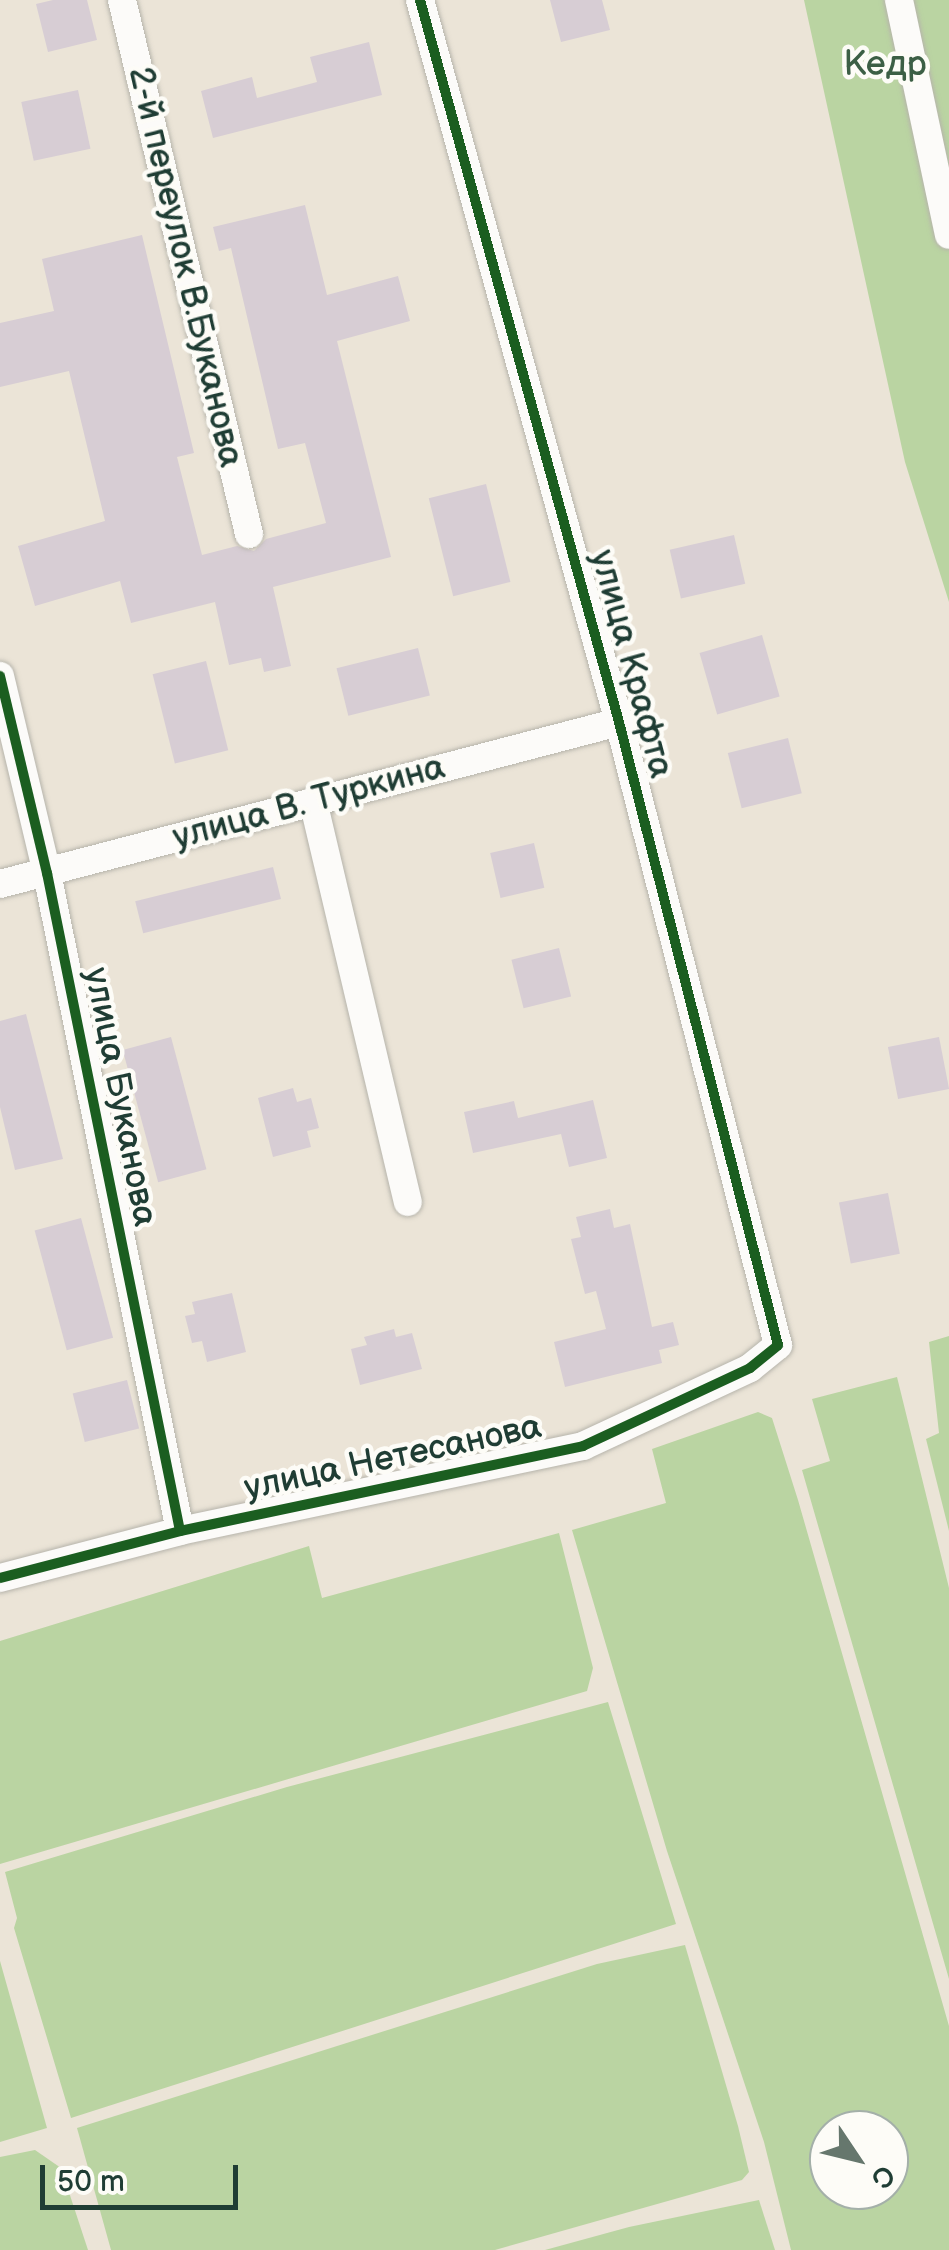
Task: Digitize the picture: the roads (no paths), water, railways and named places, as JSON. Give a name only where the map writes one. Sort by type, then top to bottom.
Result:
[{"type":"street","name":"2-й переулок В.Буканова","points":[[122,0],[249,534]]},
{"type":"street","name":"улица Крафта","points":[[420,0],[619,722],[778,1345]]},
{"type":"street","points":[[899,0],[949,235]]},
{"type":"street","name":"улица Буканова","points":[[0,676],[47,872],[180,1531]]},
{"type":"street","name":"улица В. Туркина","points":[[0,884],[619,722]]},
{"type":"street","points":[[312,802],[408,1202]]},
{"type":"street","name":"улица Нетесанова","points":[[0,1578],[180,1531],[582,1446],[750,1368],[778,1345]]},
{"type":"park label","name":"Кедр","points":[[885,65]]}]
